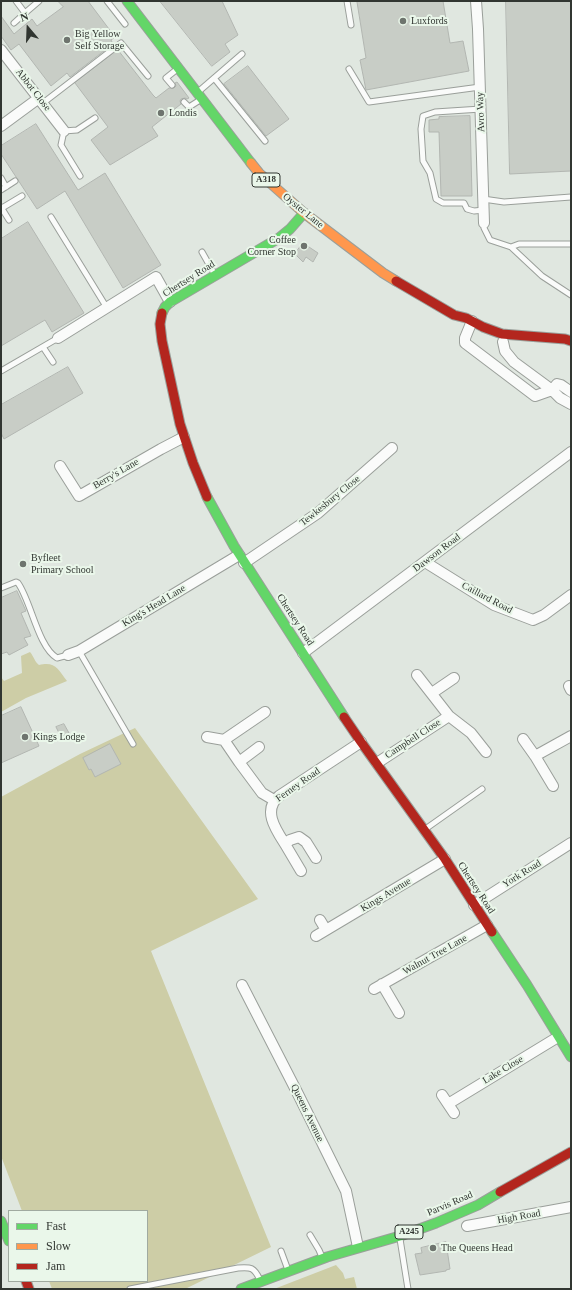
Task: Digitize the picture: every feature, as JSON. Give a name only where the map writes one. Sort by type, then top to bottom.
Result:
[{"type":"main road","name":"Oyster Lane","points":[[127,1],[259,173],[304,214],[383,273],[415,294],[471,325],[502,334],[565,339],[571,341]]},
{"type":"main road","name":"Chertsey Road","points":[[304,214],[279,238],[170,302],[165,307],[161,316],[161,336],[184,437],[210,504],[242,559],[361,742],[445,859],[527,985],[571,1057]]},
{"type":"main road","name":"Oyster Lane","points":[[471,325],[478,334],[503,342]]},
{"type":"main road","name":"A318","points":[[503,342],[539,346],[571,341]]},
{"type":"main road","name":"Parvis Road","points":[[242,1289],[289,1270],[358,1247],[400,1236],[436,1223],[478,1205],[570,1152]]},
{"type":"main road","points":[[1,1221],[8,1238]]},
{"type":"street","name":"Avro Way","points":[[476,1],[484,223]]},
{"type":"street","name":"Abbot Close","points":[[2,54],[64,131]]},
{"type":"street","points":[[1,126],[41,101]]},
{"type":"street","points":[[58,338],[156,278],[170,302]]},
{"type":"street","points":[[471,325],[465,338],[465,343],[535,396],[552,390],[557,384],[571,392]]},
{"type":"street","points":[[503,342],[505,351],[514,362],[552,390],[560,398],[571,404]]},
{"type":"street","name":"Berry's Lane","points":[[60,466],[79,496],[184,437]]},
{"type":"street","name":"Tewkesbury Close","points":[[242,559],[318,513],[392,448]]},
{"type":"street","name":"Dawson Road","points":[[303,653],[571,452]]},
{"type":"street","name":"King's Head Lane","points":[[68,655],[79,651],[242,559]]},
{"type":"street","name":"Caillard Road","points":[[425,562],[494,605],[533,620],[544,616],[571,595]]},
{"type":"street","name":"Campbell Close","points":[[417,675],[449,716],[471,733],[486,752]]},
{"type":"street","points":[[432,694],[454,678]]},
{"type":"street","points":[[207,737],[224,740],[265,712]]},
{"type":"street","name":"Campbell Close","points":[[377,763],[449,716]]},
{"type":"street","points":[[535,756],[571,736]]},
{"type":"street","points":[[523,739],[553,786]]},
{"type":"street","points":[[224,740],[262,793],[274,800]]},
{"type":"street","name":"Ferney Road","points":[[301,871],[273,825],[270,806],[274,800],[361,742]]},
{"type":"street","points":[[239,762],[259,746]]},
{"type":"street","points":[[285,844],[290,840],[300,837],[306,842],[316,858]]},
{"type":"street","name":"York Road","points":[[474,905],[571,843]]},
{"type":"street","name":"Kings Avenue","points":[[316,936],[445,859]]},
{"type":"street","points":[[320,920],[326,930]]},
{"type":"street","name":"Walnut Tree Lane","points":[[399,1013],[378,987],[487,925]]},
{"type":"street","name":"Queens Avenue","points":[[242,985],[346,1191],[358,1247]]},
{"type":"street","name":"Lake Close","points":[[454,1113],[445,1099],[558,1037]]},
{"type":"street","name":"High Road","points":[[467,1226],[571,1207]]},
{"type":"lane","points":[[16,1],[25,13]]},
{"type":"lane","points":[[14,23],[38,1]]},
{"type":"lane","points":[[107,1],[125,24]]},
{"type":"lane","points":[[347,1],[351,25]]},
{"type":"lane","points":[[41,101],[121,43],[148,76]]},
{"type":"lane","points":[[184,102],[189,107],[214,78],[242,54]]},
{"type":"lane","points":[[172,85],[166,78],[179,68]]},
{"type":"lane","points":[[349,69],[369,102],[480,87]]},
{"type":"lane","points":[[214,78],[265,142]]},
{"type":"lane","points":[[481,109],[441,112],[423,116],[421,129],[423,161],[430,173],[436,199],[443,203],[464,203],[467,210],[474,212],[484,210]]},
{"type":"lane","points":[[80,176],[61,145],[64,131],[77,130],[95,118]]},
{"type":"lane","points":[[1,178],[6,187]]},
{"type":"lane","points":[[1,190],[15,181]]},
{"type":"lane","points":[[10,220],[1,208],[22,196]]},
{"type":"lane","points":[[484,199],[504,202],[571,197]]},
{"type":"lane","points":[[51,217],[107,308]]},
{"type":"lane","points":[[484,223],[484,228],[490,240],[512,247],[542,276],[571,295]]},
{"type":"lane","points":[[512,247],[519,244],[571,244]]},
{"type":"lane","points":[[202,252],[215,276]]},
{"type":"lane","points":[[1,371],[58,338]]},
{"type":"lane","points":[[43,347],[52,362]]},
{"type":"lane","points":[[1,588],[16,582],[18,583],[43,641],[51,654],[57,658],[68,655]]},
{"type":"lane","points":[[79,651],[133,744]]},
{"type":"lane","points":[[424,831],[482,789]]},
{"type":"lane","points":[[310,1235],[319,1250],[322,1259]]},
{"type":"lane","points":[[400,1236],[408,1289]]},
{"type":"lane","points":[[281,1251],[289,1270]]},
{"type":"lane","points":[[130,1289],[238,1268],[254,1269],[261,1281]]},
{"type":"green space","points":[[30,652],[39,665],[53,665],[67,681],[26,698],[1,712],[1,677],[4,681],[22,673],[21,656]]},
{"type":"green space","points":[[135,728],[258,899],[151,951],[271,1247],[185,1289],[52,1289],[49,1282],[148,1282],[148,1210],[22,1210],[1,1156],[1,797],[80,754]]},
{"type":"green space","points":[[336,1265],[343,1273],[345,1279],[354,1277],[357,1289],[274,1289]]},
{"type":"building","name":"Big Yellow Self Storage","points":[[58,1],[88,1],[115,37],[111,40],[113,44],[70,77],[67,73],[51,86],[19,44],[11,50],[1,36],[1,16],[14,34],[32,19],[37,26],[63,7]]},
{"type":"building","points":[[160,1],[222,1],[238,35],[225,44],[230,52],[212,66]]},
{"type":"building","points":[[443,1],[450,43],[463,41],[469,71],[366,90],[360,60],[366,58],[357,2]]},
{"type":"building","points":[[506,1],[571,1],[571,171],[510,174]]},
{"type":"building","points":[[118,50],[156,98],[169,88],[174,88],[176,86],[175,83],[177,82],[189,98],[181,99],[181,104],[152,127],[158,136],[110,165],[91,140],[108,127],[75,83]]},
{"type":"building","points":[[248,66],[289,119],[266,136],[224,84]]},
{"type":"building","points":[[470,116],[472,196],[441,196],[439,132],[429,132],[429,120],[439,119],[439,117]]},
{"type":"building","points":[[36,124],[78,190],[105,173],[161,265],[123,288],[65,191],[37,209],[1,154],[1,146]]},
{"type":"building","points":[[28,222],[84,313],[52,332],[45,320],[1,346],[1,239]]},
{"type":"building","points":[[303,243],[318,253],[313,262],[306,257],[303,262],[295,254]]},
{"type":"building","points":[[68,367],[83,393],[4,439],[1,433],[1,405]]},
{"type":"building","points":[[17,591],[26,611],[21,613],[31,636],[24,638],[28,645],[9,655],[7,652],[1,654],[1,598]]},
{"type":"building","name":"Kings Lodge","points":[[21,707],[39,746],[1,763],[1,716]]},
{"type":"building","points":[[64,724],[69,733],[61,737],[56,727]]},
{"type":"building","points":[[110,744],[121,764],[95,777],[91,769],[89,770],[83,758]]},
{"type":"building","points":[[446,1242],[450,1269],[420,1275],[415,1254],[422,1253],[421,1248]]},
{"type":"traffic: fast","points":[[127,1],[251,163]]},
{"type":"traffic: fast","points":[[162,313],[170,302],[279,238],[290,229],[304,213]]},
{"type":"traffic: fast","points":[[207,497],[234,546],[344,717]]},
{"type":"traffic: fast","points":[[492,932],[527,985],[571,1057]]},
{"type":"traffic: fast","points":[[241,1289],[327,1257],[400,1236],[436,1223],[478,1205],[500,1192]]},
{"type":"traffic: fast","points":[[1,1221],[8,1238]]},
{"type":"traffic: slow","points":[[251,163],[259,173],[304,213],[383,273],[396,281]]},
{"type":"traffic: jam","points":[[396,281],[454,315],[466,318],[483,327],[502,334],[565,339],[571,341]]},
{"type":"traffic: jam","points":[[162,313],[160,324],[162,341],[180,424],[193,463],[207,497]]},
{"type":"traffic: jam","points":[[344,717],[445,859],[492,932]]},
{"type":"traffic: jam","points":[[500,1192],[571,1152]]},
{"type":"traffic: jam","points":[[26,1282],[29,1289]]},
{"type":"place","name":"Luxfords","points":[[403,21]]},
{"type":"place","name":"Big Yellow Self Storage","points":[[67,40]]},
{"type":"place","name":"Londis","points":[[161,113]]},
{"type":"place","name":"Coffee Corner Stop","points":[[304,246]]},
{"type":"place","name":"Byfleet Primary School","points":[[23,564]]},
{"type":"place","name":"Kings Lodge","points":[[25,737]]},
{"type":"place","name":"The Queens Head","points":[[433,1248]]}]
